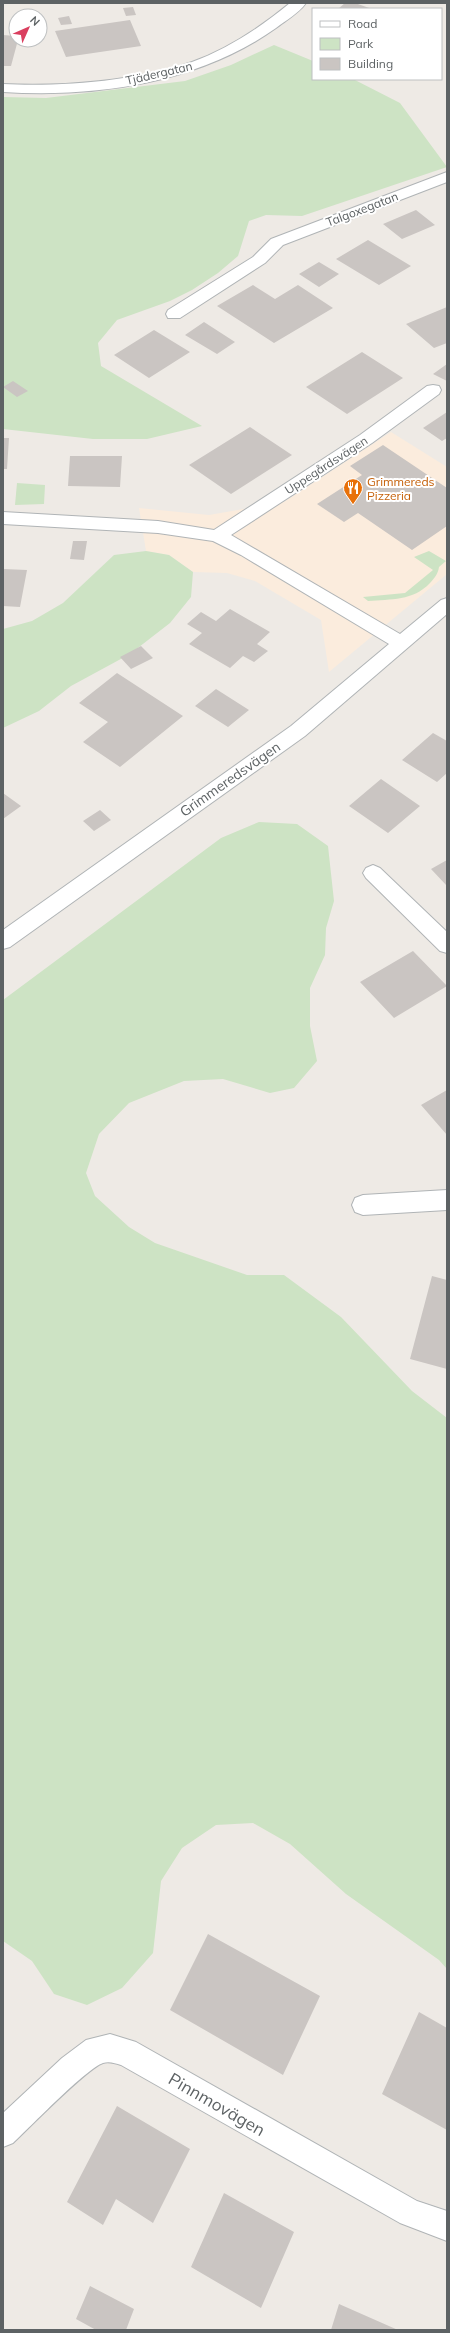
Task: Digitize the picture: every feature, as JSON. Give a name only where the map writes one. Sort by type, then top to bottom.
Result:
[{"type":"street","name":"Tjädergatan","points":[[3,88],[27,90],[74,88],[169,72],[203,63],[232,49],[278,12],[299,3]]},
{"type":"street","name":"Talgoxegatan","points":[[174,314],[259,260],[277,242],[447,177]]},
{"type":"street","name":"Uppegårdsvägen","points":[[217,536],[366,439],[433,390]]},
{"type":"street","points":[[3,518],[158,527],[217,536],[400,642]]},
{"type":"street","name":"Grimmeredsvägen","points":[[3,941],[298,731],[400,642],[447,604]]},
{"type":"street","points":[[373,873],[447,945]]},
{"type":"street","points":[[363,1205],[447,1200]]},
{"type":"street","name":"Pinnmovägen","points":[[3,2133],[72,2068],[96,2050],[110,2048],[126,2052],[410,2212],[447,2226]]},
{"type":"shaded area","points":[[391,432],[447,467],[447,574],[329,672],[321,620],[255,581],[227,573],[193,572],[169,555],[146,551],[139,508],[209,515],[284,502]]},
{"type":"green space","points":[[274,45],[312,61],[312,80],[355,80],[400,103],[447,167],[302,216],[266,215],[249,221],[238,256],[218,273],[192,290],[170,301],[117,320],[98,343],[101,366],[202,426],[147,439],[93,439],[3,429],[3,97],[46,98],[185,81],[231,65]]},
{"type":"green space","points":[[17,483],[45,485],[44,504],[15,505]]},
{"type":"green space","points":[[146,551],[169,555],[193,572],[191,597],[170,623],[130,654],[71,686],[39,711],[3,728],[3,629],[32,621],[63,603],[114,555]]},
{"type":"green space","points":[[429,551],[446,561],[439,567],[435,577],[423,589],[401,598],[368,601],[363,597],[405,593],[433,570],[414,557]]},
{"type":"green space","points":[[259,822],[297,824],[328,846],[334,901],[326,928],[325,955],[310,988],[310,1026],[317,1061],[294,1088],[270,1093],[223,1079],[184,1081],[129,1103],[99,1134],[86,1173],[95,1196],[129,1227],[155,1243],[247,1275],[284,1275],[341,1317],[412,1391],[447,1418],[447,1969],[439,1960],[346,1894],[290,1844],[253,1823],[216,1825],[182,1848],[161,1881],[153,1953],[122,1988],[87,2005],[54,1994],[32,1961],[3,1941],[3,1000],[221,838]]},
{"type":"building","points":[[345,3],[355,3],[369,8],[339,8]]},
{"type":"building","points":[[133,7],[136,15],[126,16],[123,8]]},
{"type":"building","points":[[69,16],[72,24],[61,25],[58,18]]},
{"type":"building","points":[[130,20],[141,46],[66,57],[55,31]]},
{"type":"building","points":[[3,35],[8,35],[8,48],[16,48],[11,66],[3,66]]},
{"type":"building","points":[[416,210],[435,225],[402,239],[383,224]]},
{"type":"building","points":[[368,240],[411,266],[379,285],[336,259]]},
{"type":"building","points":[[319,262],[339,274],[319,287],[299,274]]},
{"type":"building","points":[[253,285],[275,299],[298,285],[333,308],[274,343],[217,306]]},
{"type":"building","points":[[447,307],[447,343],[434,348],[406,324]]},
{"type":"building","points":[[204,322],[235,342],[217,354],[185,335]]},
{"type":"building","points":[[154,330],[190,352],[149,378],[114,355]]},
{"type":"building","points":[[362,352],[403,378],[347,414],[306,387]]},
{"type":"building","points":[[447,364],[447,381],[433,374]]},
{"type":"building","points":[[13,381],[28,391],[17,397],[3,387]]},
{"type":"building","points":[[447,412],[447,438],[442,441],[423,428]]},
{"type":"building","points":[[250,427],[292,455],[231,494],[189,465]]},
{"type":"building","points":[[3,438],[9,438],[7,469],[3,469]]},
{"type":"building","points":[[383,445],[447,488],[447,526],[412,550],[358,513],[344,522],[317,504],[362,475],[350,466]]},
{"type":"building","points":[[70,456],[122,456],[120,487],[68,486]]},
{"type":"building","points":[[73,541],[87,541],[84,560],[70,559]]},
{"type":"building","points":[[3,569],[27,570],[20,607],[3,606]]},
{"type":"building","points":[[230,609],[270,632],[257,644],[268,651],[254,662],[243,656],[230,668],[189,644],[202,633],[187,624],[201,612],[216,621]]},
{"type":"building","points":[[141,646],[153,658],[131,669],[120,657]]},
{"type":"building","points":[[117,673],[183,716],[120,767],[83,742],[108,722],[79,703]]},
{"type":"building","points":[[216,689],[249,710],[228,727],[195,706]]},
{"type":"building","points":[[433,733],[447,741],[447,773],[437,782],[402,760]]},
{"type":"building","points":[[381,779],[420,806],[388,833],[349,806]]},
{"type":"building","points":[[3,793],[21,806],[3,819]]},
{"type":"building","points":[[100,810],[111,820],[94,831],[83,821]]},
{"type":"building","points":[[447,860],[447,886],[431,869]]},
{"type":"building","points":[[413,951],[447,986],[394,1018],[360,982]]},
{"type":"building","points":[[447,1090],[447,1135],[421,1105]]},
{"type":"building","points":[[432,1276],[447,1280],[447,1369],[410,1359]]},
{"type":"building","points":[[208,1934],[320,1996],[283,2075],[170,2010]]},
{"type":"building","points":[[419,2012],[447,2028],[447,2130],[382,2094]]},
{"type":"building","points":[[117,2106],[190,2149],[153,2223],[116,2199],[103,2225],[67,2202]]},
{"type":"building","points":[[224,2193],[294,2232],[261,2308],[191,2267]]},
{"type":"building","points":[[90,2286],[134,2309],[126,2330],[96,2330],[76,2319]]},
{"type":"building","points":[[339,2304],[398,2330],[331,2330]]},
{"type":"place","name":"Grimmereds Pizzeria","points":[[353,505]]}]
